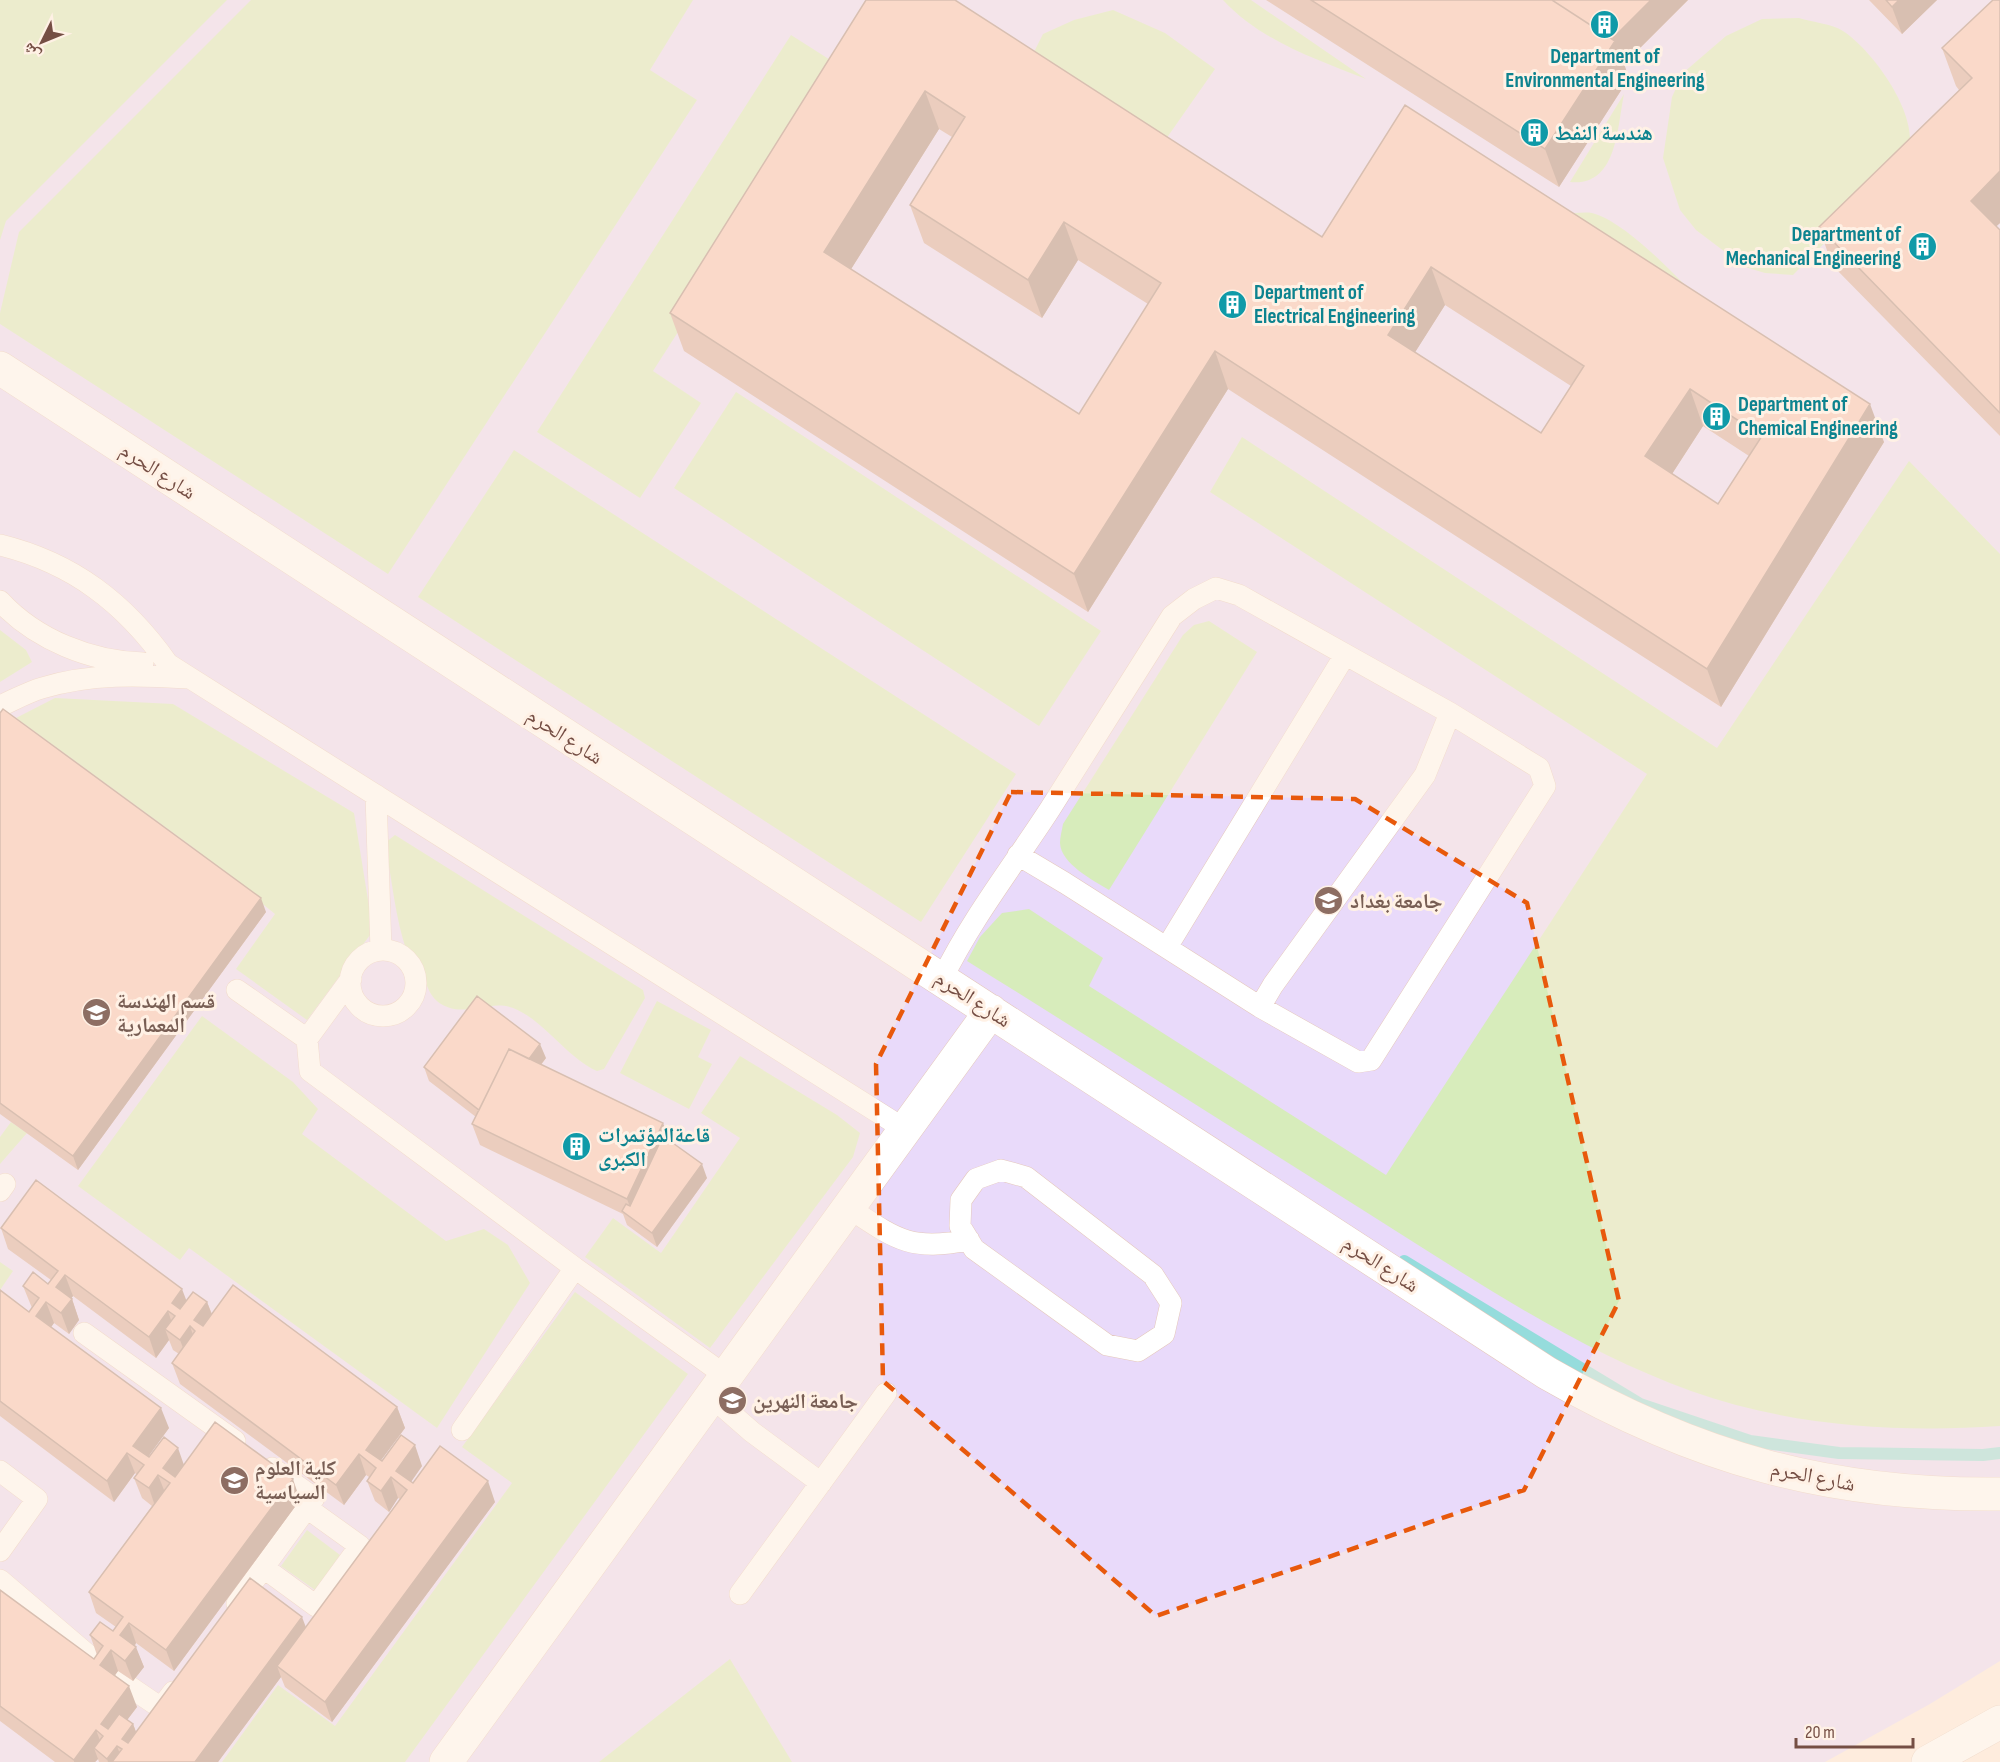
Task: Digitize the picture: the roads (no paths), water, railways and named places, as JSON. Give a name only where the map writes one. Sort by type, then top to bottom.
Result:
[{"type":"street","name":"شارع الحرم","points":[[0,368],[1547,1373],[1653,1428],[1707,1450],[1764,1467],[1822,1480],[1880,1489],[1940,1494],[2000,1494]]},
{"type":"street","points":[[446,1762],[991,1011]]},
{"type":"street","points":[[1928,1762],[2000,1722]]},
{"type":"lane","points":[[0,545],[61,565],[93,584],[121,607],[147,634],[168,664],[906,1130]]},
{"type":"lane","points":[[942,979],[965,933],[1172,616],[1194,599],[1216,588],[1239,595],[1450,713],[1539,768],[1545,786],[1371,1060],[1358,1062],[1260,1007],[1018,855]]},
{"type":"lane","points":[[0,602],[42,634],[82,653],[124,663],[168,664]]},
{"type":"lane","points":[[1167,947],[1345,655]]},
{"type":"lane","points":[[0,706],[41,688],[89,677],[138,675],[190,678]]},
{"type":"lane","points":[[1260,1007],[1273,985],[1425,776],[1450,713]]},
{"type":"lane","points":[[376,795],[381,950]]},
{"type":"lane","points":[[351,979],[351,990],[356,1001],[364,1010],[386,1016],[406,1007],[413,998],[416,975],[403,956],[381,950],[364,956],[357,962],[351,979],[307,1039],[310,1071],[575,1268],[719,1387],[752,1432],[820,1483]]},
{"type":"lane","points":[[237,990],[307,1039]]},
{"type":"lane","points":[[1001,1170],[1026,1177],[1154,1275],[1171,1303],[1164,1334],[1138,1351],[1107,1345],[974,1249],[969,1240],[960,1226],[961,1200],[976,1179],[1001,1170]]},
{"type":"lane","points":[[849,1208],[904,1242],[938,1245],[969,1240]]},
{"type":"lane","points":[[462,1430],[575,1268]]},
{"type":"lane","points":[[84,1333],[314,1498],[223,1624]]},
{"type":"lane","points":[[740,1594],[886,1393]]},
{"type":"lane","points":[[0,1471],[37,1499],[0,1551]]},
{"type":"lane","points":[[264,1568],[316,1606],[360,1546],[307,1508]]},
{"type":"lane","points":[[0,1580],[108,1672],[162,1708],[182,1680]]},
{"type":"waterway","points":[[1404,1261],[1640,1404],[1750,1441],[1839,1453],[1983,1455],[2000,1453]]},
{"type":"place","name":"Department of Environmental Engineering","points":[[1605,25]]},
{"type":"place","name":"هندسة النفط","points":[[1534,133]]},
{"type":"place","name":"Department of Mechanical Engineering","points":[[1922,246]]},
{"type":"place","name":"Department of Electrical Engineering","points":[[1233,304]]},
{"type":"place","name":"Department of Chemical Engineering","points":[[1717,416]]},
{"type":"place","name":"جامعة بغداد","points":[[1329,901]]},
{"type":"place","name":"قسم الهندسة المعمارية","points":[[96,1013]]},
{"type":"place","name":"قاعةالمؤتمرات الكبرى","points":[[577,1147]]},
{"type":"place","name":"جامعة النهرين","points":[[732,1401]]},
{"type":"place","name":"كلية العلوم السياسية","points":[[234,1480]]}]
